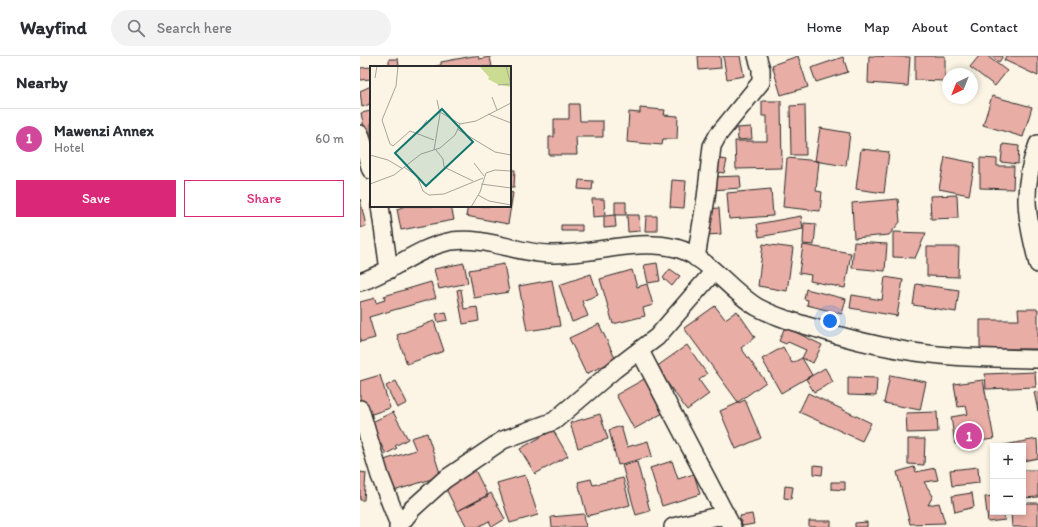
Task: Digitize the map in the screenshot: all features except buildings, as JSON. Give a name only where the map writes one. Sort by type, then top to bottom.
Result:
[{"type":"street","points":[[696,258],[706,198],[712,146],[718,135],[761,82],[761,69],[757,56]]},
{"type":"street","points":[[360,134],[370,167]]},
{"type":"street","points":[[1038,144],[1032,158],[1026,194],[1029,227],[1038,264]]},
{"type":"street","points":[[380,207],[389,270]]},
{"type":"street","points":[[360,282],[389,270],[420,252],[452,241],[495,243],[550,254],[603,249],[634,244],[657,244],[678,249],[696,258],[757,306],[783,319],[838,335],[902,350],[959,356],[1038,359]]},
{"type":"street","points":[[398,526],[412,509],[444,480],[503,440],[554,421],[615,369],[657,337],[676,317],[714,271]]},
{"type":"street","points":[[640,351],[729,521],[673,527]]},
{"type":"street","points":[[360,409],[380,476],[398,526]]},
{"type":"place","name":"Mawenzi Annex","points":[[969,436]]}]
